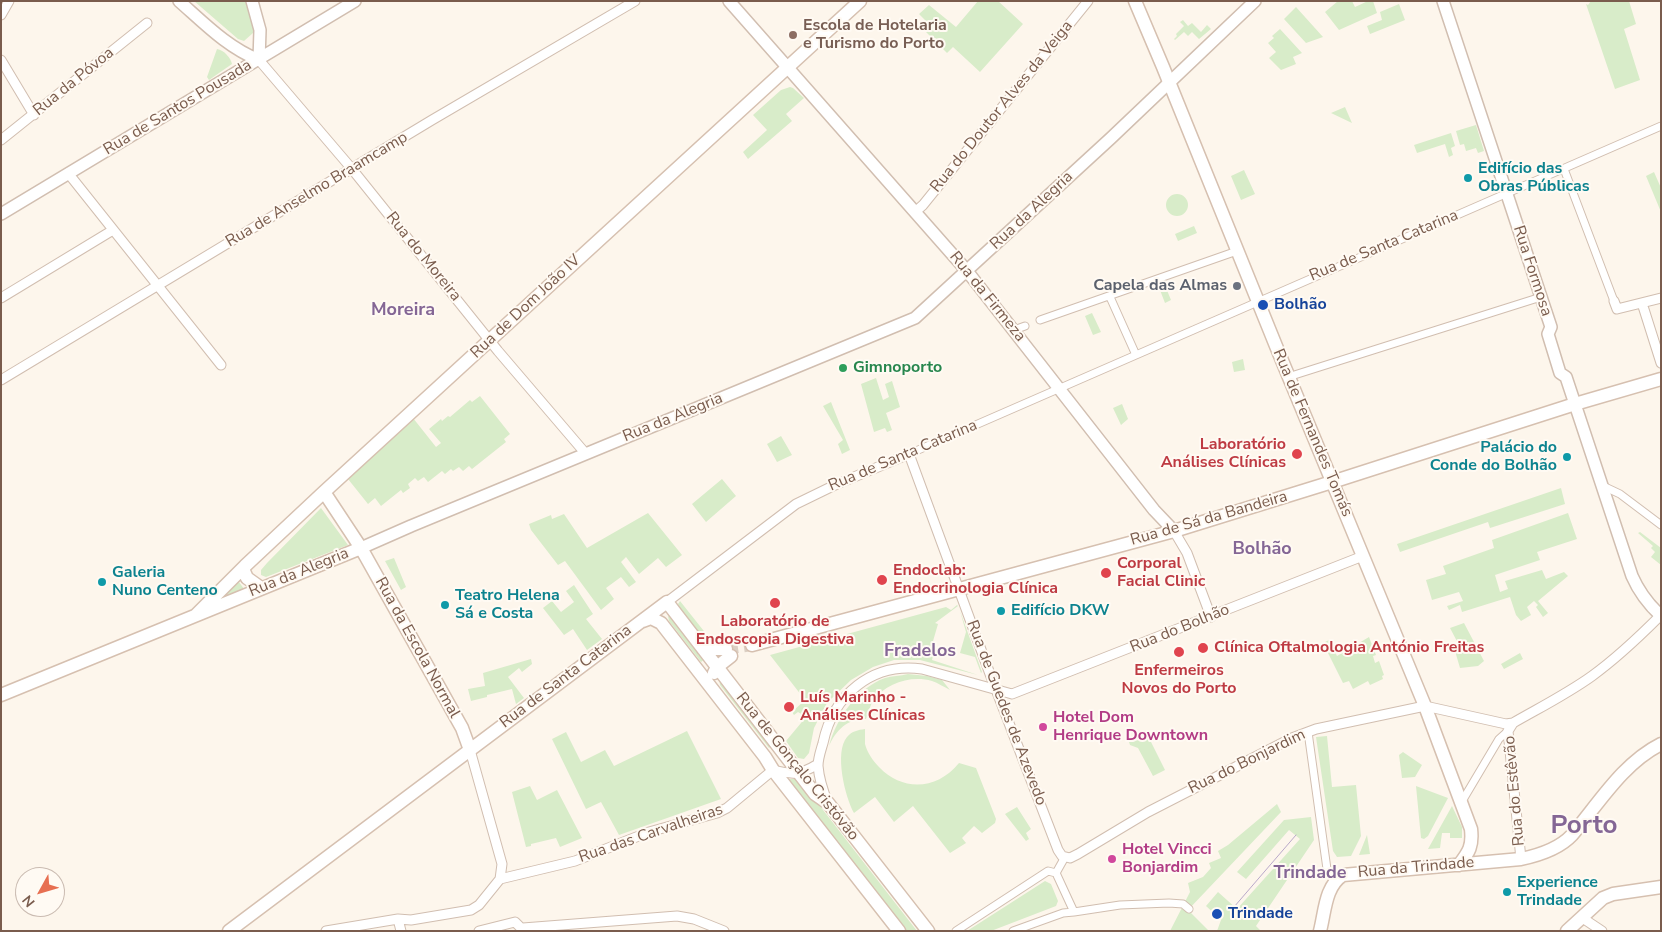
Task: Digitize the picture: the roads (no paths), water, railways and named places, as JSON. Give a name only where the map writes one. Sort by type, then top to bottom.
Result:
[{"type":"main road","name":"Rua de Dom João IV","points":[[196,615],[324,492],[860,1]]},
{"type":"main road","name":"Rua de Fernandes Tomás","points":[[1135,1],[1170,82],[1288,377],[1425,706],[1471,830],[1472,842],[1467,854],[1459,865]]},
{"type":"main road","name":"Rua de Sá da Bandeira","points":[[752,645],[1174,530],[1332,482],[1575,404],[1661,379]]},
{"type":"main road","name":"Rua da Escola Normal","points":[[324,492],[361,548],[462,728],[470,750]]},
{"type":"main road","name":"Rua da Alegria","points":[[1,695],[361,548]]},
{"type":"main road","points":[[245,566],[243,569],[247,578],[261,588]]},
{"type":"main road","name":"Rua de Santa Catarina","points":[[229,931],[667,602]]},
{"type":"main road","name":"Rua de Gonçalo Cristóvão","points":[[667,602],[815,794],[828,803],[928,931]]},
{"type":"main road","name":"Rua de Gonçalo Cristóvão","points":[[638,623],[651,618],[661,623],[899,931]]},
{"type":"main road","points":[[703,648],[728,652],[717,667],[710,685]]},
{"type":"main road","name":"Rua da Trindade","points":[[1320,931],[1329,892],[1338,878],[1343,875],[1521,859],[1538,856],[1566,841],[1628,767],[1639,757],[1661,744]]},
{"type":"main road","points":[[1567,931],[1603,898],[1613,894],[1661,887]]},
{"type":"main road","points":[[1325,914],[1327,931]]},
{"type":"street","points":[[1,15],[9,1]]},
{"type":"street","points":[[179,1],[228,43],[259,60],[260,30],[252,1]]},
{"type":"street","name":"Rua de Santos Pousada","points":[[1,214],[355,1]]},
{"type":"street","name":"Rua de Anselmo Braamcamp","points":[[1,380],[635,1]]},
{"type":"street","name":"Rua da Firmeza","points":[[729,1],[1019,328],[1060,388],[1154,510],[1174,530],[1188,553],[1211,617]]},
{"type":"street","name":"Rua do Doutor Alves da Veiga","points":[[915,212],[923,205],[1088,1]]},
{"type":"street","name":"Rua da Alegria","points":[[361,548],[906,322],[919,314],[968,271],[1255,1]]},
{"type":"street","name":"Rua Formosa","points":[[1442,1],[1551,327],[1548,334],[1557,365],[1560,373],[1566,377],[1632,576],[1648,603],[1661,615]]},
{"type":"street","name":"Rua da Póvoa","points":[[1,140],[147,23]]},
{"type":"street","points":[[1,60],[34,115]]},
{"type":"street","name":"Rua do Moreira","points":[[259,60],[352,169],[490,341],[586,454]]},
{"type":"street","name":"Rua de Santa Catarina","points":[[667,602],[796,504],[835,485],[1564,170],[1661,126]]},
{"type":"street","points":[[1564,170],[1617,309],[1661,298]]},
{"type":"street","points":[[68,173],[221,365]]},
{"type":"street","points":[[1,298],[114,230]]},
{"type":"street","points":[[1040,320],[1237,251]]},
{"type":"street","points":[[1110,296],[1136,355]]},
{"type":"street","points":[[1288,377],[1541,297]]},
{"type":"street","points":[[1642,303],[1661,363]]},
{"type":"street","name":"Rua de Guedes de Azevedo","points":[[908,454],[1058,850],[1065,857]]},
{"type":"street","points":[[1603,486],[1620,494],[1661,525]]},
{"type":"street","name":"Rua do Bolhão","points":[[997,690],[1012,694],[1363,556]]},
{"type":"street","points":[[1461,804],[1499,739],[1511,727],[1593,675],[1630,645],[1661,615]]},
{"type":"street","points":[[828,803],[820,779],[818,764],[826,729],[834,710],[857,685],[888,670],[912,667],[997,690]]},
{"type":"street","name":"Rua do Bonjardim","points":[[1065,857],[1070,858],[1078,854],[1148,812],[1292,738],[1308,732],[1425,706],[1506,724],[1511,727]]},
{"type":"street","name":"Rua do Estêvão","points":[[1511,727],[1521,859]]},
{"type":"street","points":[[1308,732],[1327,869],[1338,878]]},
{"type":"street","points":[[326,931],[398,919],[411,920],[471,910],[479,904],[500,879],[502,864],[470,750]]},
{"type":"street","points":[[773,770],[788,774],[800,774],[818,764]]},
{"type":"street","name":"Rua das Carvalheiras","points":[[500,879],[575,861],[649,832],[717,813],[727,808],[773,770]]},
{"type":"street","points":[[1056,873],[1065,857]]},
{"type":"street","points":[[956,931],[1048,871],[1056,873]]},
{"type":"street","points":[[1056,873],[1074,912]]},
{"type":"street","points":[[1013,931],[1063,913],[1120,905],[1169,903],[1186,906]]},
{"type":"street","points":[[479,931],[515,922],[523,930],[677,916],[694,919],[724,931]]},
{"type":"street","points":[[1581,917],[1602,931]]},
{"type":"street","points":[[398,919],[401,931]]},
{"type":"tunnel","points":[[726,649],[752,645]]},
{"type":"tram line","points":[[1234,907],[1296,835]]},
{"type":"place","name":"Escola de Hotelaria e Turismo do Porto","points":[[793,35]]},
{"type":"place","name":"Edifício das Obras Públicas","points":[[1468,178]]},
{"type":"place","name":"Capela das Almas","points":[[1237,286]]},
{"type":"place","name":"Bolhão","points":[[1263,305]]},
{"type":"place","name":"Gimnoporto","points":[[843,368]]},
{"type":"place","name":"Laboratório Análises Clínicas","points":[[1297,454]]},
{"type":"place","name":"Palácio do Conde do Bolhão","points":[[1567,457]]},
{"type":"place","name":"Corporal Facial Clinic","points":[[1106,573]]},
{"type":"place","name":"Endoclab: Endocrinologia Clínica","points":[[882,580]]},
{"type":"place","name":"Galeria Nuno Centeno","points":[[102,582]]},
{"type":"place","name":"Laboratório de Endoscopia Digestiva","points":[[775,603]]},
{"type":"place","name":"Teatro Helena Sá e Costa","points":[[445,605]]},
{"type":"place","name":"Edifício DKW","points":[[1001,611]]},
{"type":"place","name":"Clínica Oftalmologia António Freitas","points":[[1203,648]]},
{"type":"place","name":"Enfermeiros Novos do Porto","points":[[1179,652]]},
{"type":"place","name":"Luís Marinho - Análises Clínicas","points":[[789,707]]},
{"type":"place","name":"Hotel Dom Henrique Downtown","points":[[1043,727]]},
{"type":"place","name":"Hotel Vincci Bonjardim","points":[[1112,859]]},
{"type":"place","name":"Experience Trindade","points":[[1507,892]]},
{"type":"place","name":"Trindade","points":[[1217,914]]},
{"type":"district","name":"Moreira","points":[[403,311]]},
{"type":"district","name":"Bolhão","points":[[1262,550]]},
{"type":"district","name":"Fradelos","points":[[920,652]]},
{"type":"district","name":"Porto","points":[[1584,827]]},
{"type":"district","name":"Trindade","points":[[1310,874]]}]
